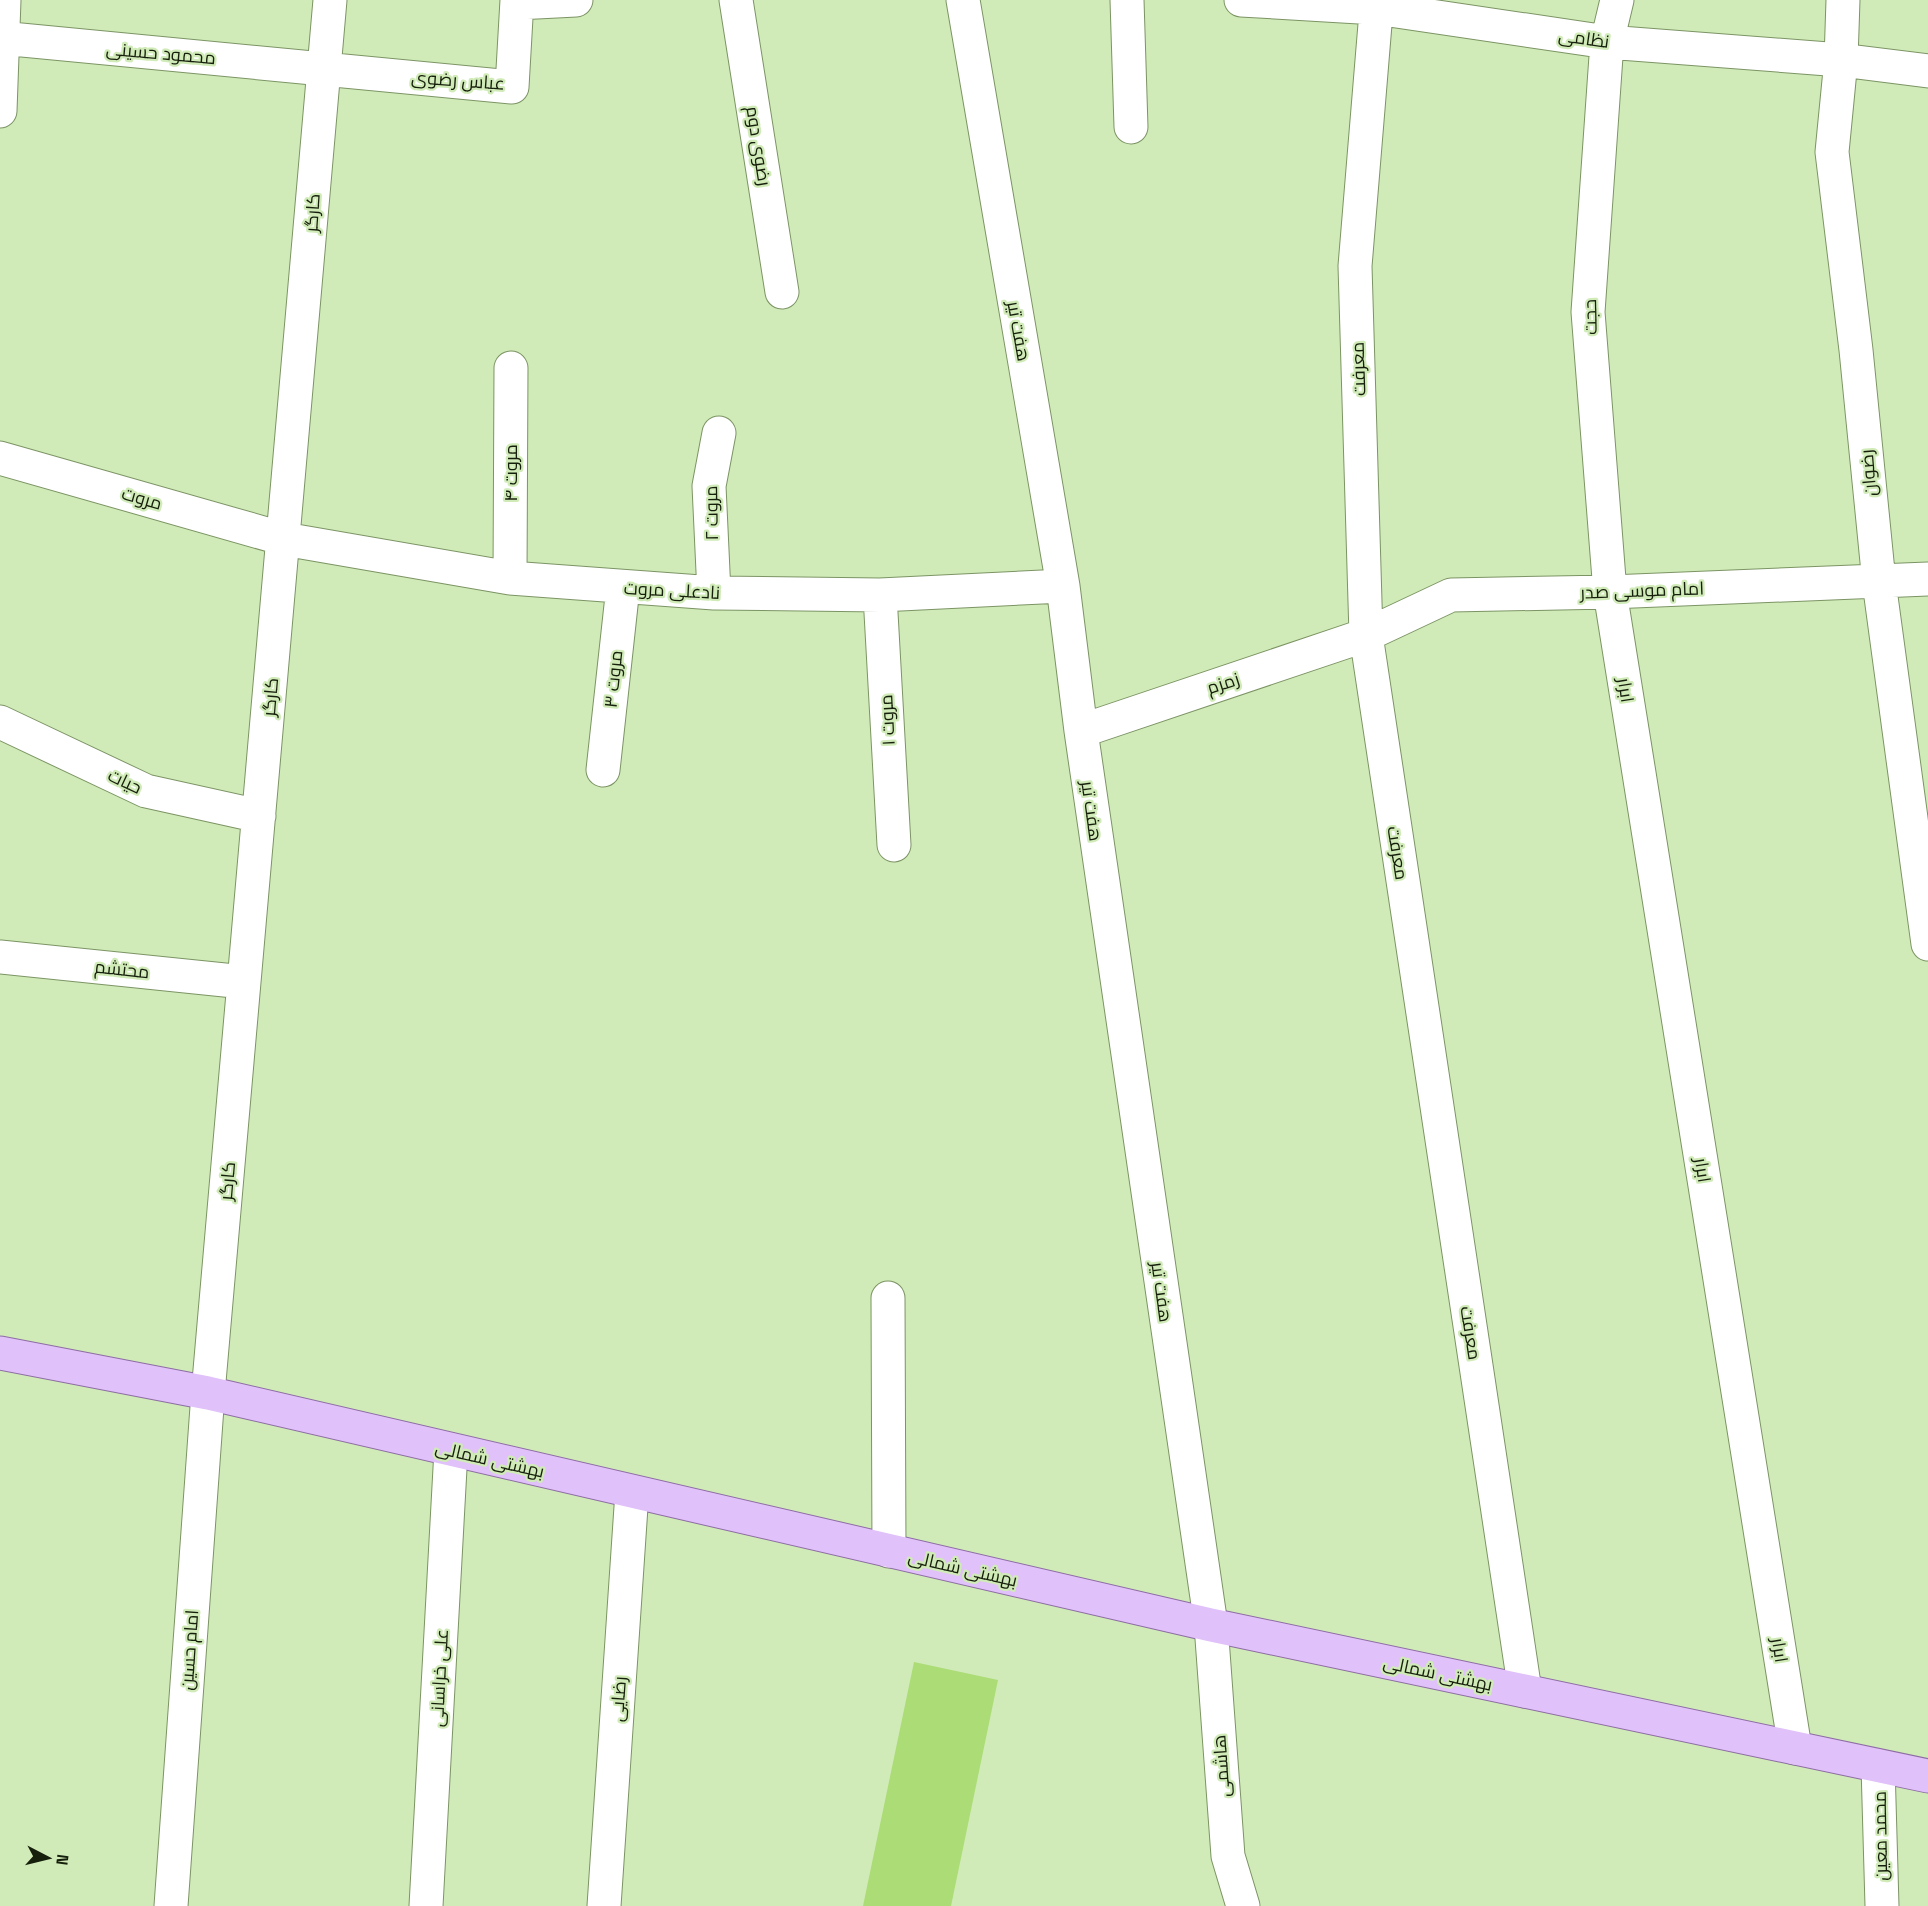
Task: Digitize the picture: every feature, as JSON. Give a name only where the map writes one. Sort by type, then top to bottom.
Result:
[{"type":"main road","name":"بهشتی شمالی","points":[[0,1353],[208,1393],[1211,1625],[1928,1776]]},
{"type":"street","points":[[0,111],[4,0]]},
{"type":"street","name":"کارگر","points":[[208,1393],[330,0]]},
{"type":"street","name":"عباس رضوی","points":[[323,68],[512,87],[517,1],[576,0]]},
{"type":"street","name":"رضوی دوم","points":[[736,0],[778,297]]},
{"type":"street","name":"هفت تیر","points":[[963,0],[1062,586],[1211,1625]]},
{"type":"street","points":[[1127,0],[1131,128]]},
{"type":"street","name":"نظامی","points":[[1241,0],[1377,4],[1607,42],[1841,60],[1928,71]]},
{"type":"street","name":"حجت","points":[[1610,592],[1588,312],[1607,42],[1617,0]]},
{"type":"street","name":"رضوان","points":[[1843,0],[1841,60],[1832,152],[1856,350],[1879,582],[1928,944]]},
{"type":"street","name":"معرفت","points":[[1377,4],[1355,266],[1366,635],[1525,1691]]},
{"type":"street","name":"محمود حسینی","points":[[1,38],[323,68]]},
{"type":"street","name":"مروت ۴","points":[[510,578],[511,368]]},
{"type":"street","name":"مروت ۲","points":[[714,593],[709,486],[720,433]]},
{"type":"street","name":"مروت","points":[[0,458],[284,538]]},
{"type":"street","name":"نادعلی مروت","points":[[284,538],[510,578],[714,593],[880,595],[1062,586]]},
{"type":"street","name":"امام موسی صدر","points":[[1366,635],[1452,595],[1610,592],[1928,579]]},
{"type":"street","name":"مروت ۳","points":[[603,770],[623,587]]},
{"type":"street","name":"ابرار","points":[[1610,592],[1795,1748]]},
{"type":"street","name":"مروت ۱","points":[[880,595],[894,845]]},
{"type":"street","name":"زمزم","points":[[1081,730],[1366,635]]},
{"type":"street","name":"حیات","points":[[0,722],[146,791],[259,816]]},
{"type":"street","name":"محتشم","points":[[0,957],[244,982]]},
{"type":"street","points":[[888,1298],[889,1551]]},
{"type":"street","name":"امام حسین","points":[[171,1906],[208,1393]]},
{"type":"street","name":"علی خراسانی","points":[[426,1906],[451,1450]]},
{"type":"street","name":"رضایی","points":[[604,1906],[632,1492]]},
{"type":"street","name":"هاشمی","points":[[1211,1625],[1228,1856],[1243,1906]]},
{"type":"street","name":"محمد معین","points":[[1878,1766],[1882,1906]]},
{"type":"building","points":[[914,1662],[998,1680],[951,1906],[863,1906]]}]
